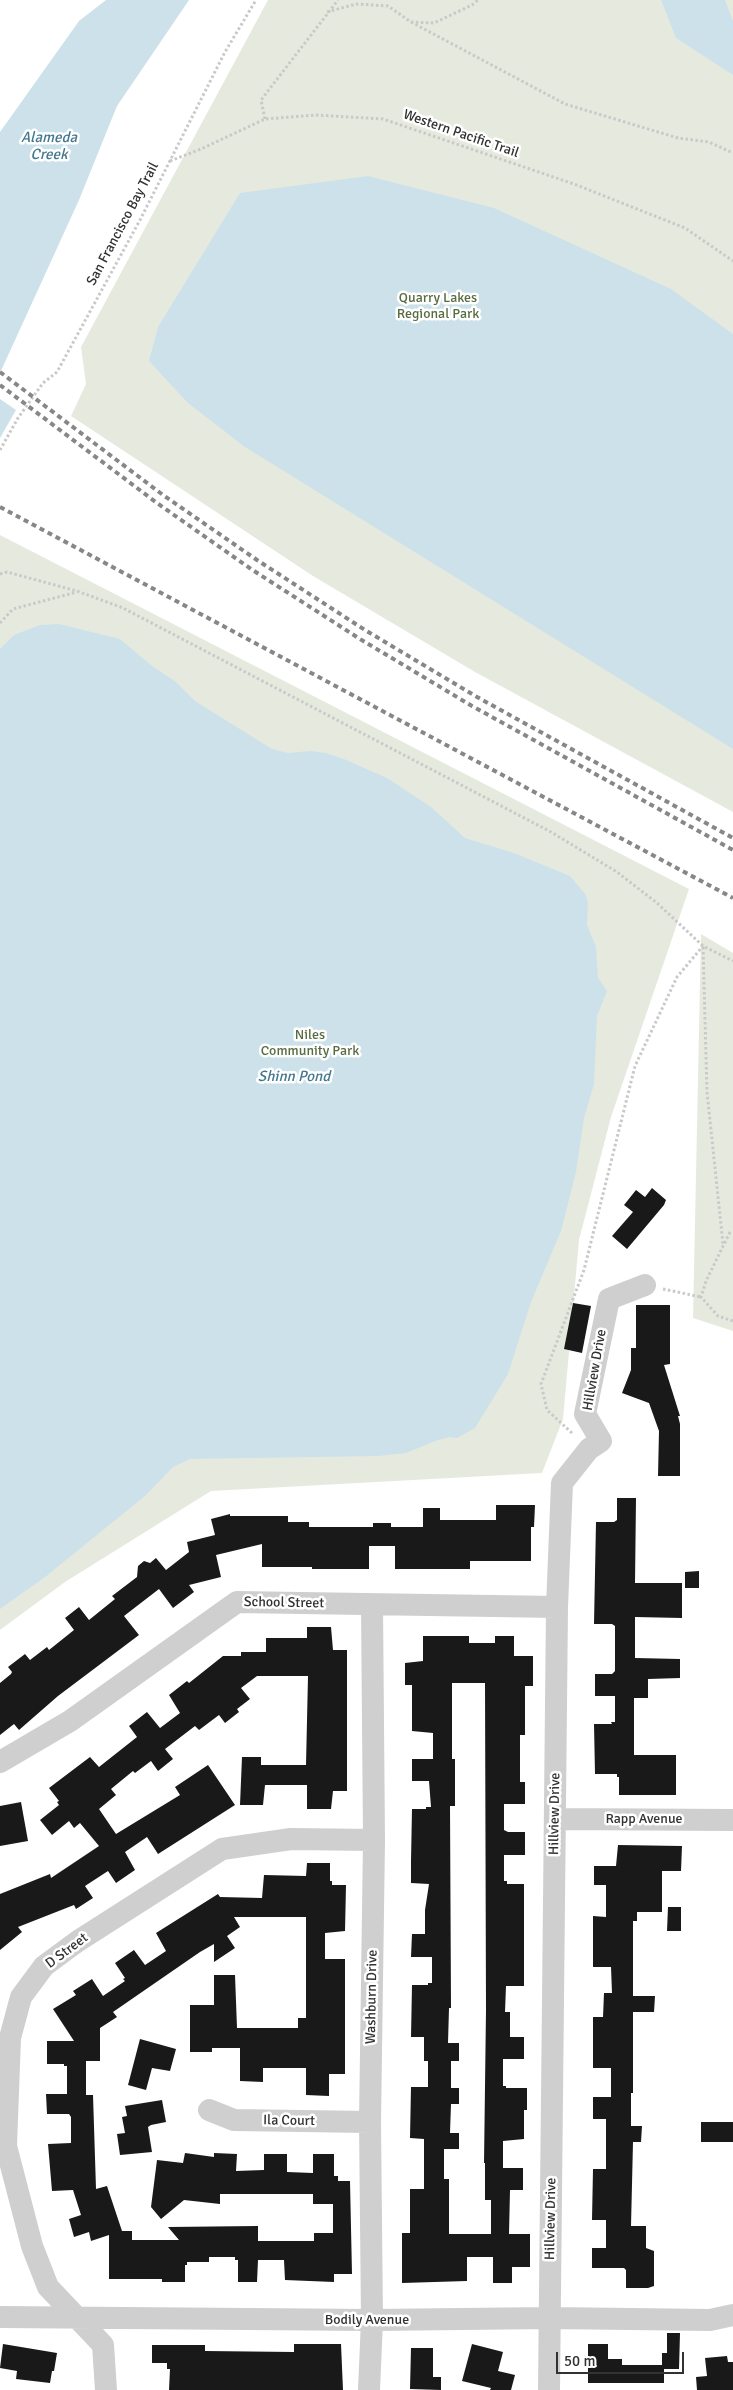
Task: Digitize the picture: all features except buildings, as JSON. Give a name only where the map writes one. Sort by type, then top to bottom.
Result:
[{"type":"street","name":"Hillview Drive","points":[[549,2390],[557,1607],[562,1483],[589,1449],[601,1441],[585,1414],[609,1299],[645,1285]]},
{"type":"street","name":"School Street","points":[[0,1762],[70,1722],[237,1602],[557,1607]]},
{"type":"street","name":"Washburn Drive","points":[[369,2390],[372,2320],[370,2122],[374,1840],[372,1605]]},
{"type":"street","name":"Rapp Avenue","points":[[556,1819],[733,1820]]},
{"type":"street","name":"D Street","points":[[106,2390],[103,2345],[48,2286],[32,2246],[6,2146],[10,2038],[21,1997],[44,1966],[78,1941],[222,1849],[291,1839],[374,1840]]},
{"type":"street","name":"Ila Court","points":[[209,2110],[234,2120],[370,2122]]},
{"type":"street","name":"Bodily Avenue","points":[[0,2317],[710,2320],[733,2315]]},
{"type":"path","name":"San Francisco Bay Trail","points":[[0,450],[18,418],[43,383],[57,372],[140,220],[224,52],[256,0]]},
{"type":"path","points":[[265,119],[261,100],[338,0]]},
{"type":"path","points":[[411,22],[434,23],[478,0]]},
{"type":"path","points":[[328,12],[356,4],[388,6],[411,22],[565,104],[678,138],[709,142],[733,153]]},
{"type":"path","name":"Western Pacific Trail","points":[[170,160],[200,149],[265,119],[316,115],[383,119],[574,184],[685,228],[733,261]]},
{"type":"path","points":[[0,574],[7,572],[77,591],[123,608],[550,832],[617,872],[657,903],[703,946],[733,961]]},
{"type":"path","points":[[0,623],[13,609],[77,591]]},
{"type":"path","points":[[703,946],[706,1092],[724,1244]]},
{"type":"path","points":[[589,1449],[546,1410],[541,1384],[584,1270],[636,1066],[677,977],[703,946]]},
{"type":"path","points":[[702,1297],[706,1281],[730,1232]]},
{"type":"path","points":[[645,1285],[702,1297],[718,1316],[733,1320]]},
{"type":"green space","name":"Quarry Lakes Regional Park","points":[[268,0],[733,0],[733,812],[475,672],[313,576],[71,416],[86,384],[81,347]]},
{"type":"green space","name":"Shinn Pond","points":[[0,535],[689,889],[611,1117],[579,1240],[563,1419],[542,1473],[211,1491],[65,1582],[0,1630]]},
{"type":"green space","points":[[701,934],[733,953],[733,1331],[693,1318]]},
{"type":"water","name":"Alameda Creek","points":[[106,0],[189,0],[117,106],[79,200],[0,373],[0,132],[79,21]]},
{"type":"water","points":[[661,0],[725,0],[733,21],[733,75],[676,38]]},
{"type":"water","points":[[368,176],[494,208],[671,289],[733,334],[733,749],[245,447],[188,403],[149,361],[158,327],[240,193]]},
{"type":"water","points":[[0,399],[16,410],[0,438]]},
{"type":"water","name":"Shinn Pond","points":[[59,624],[120,639],[152,666],[176,682],[195,701],[272,749],[288,753],[310,751],[326,753],[344,759],[387,778],[431,807],[465,838],[514,853],[570,876],[586,895],[588,903],[587,925],[596,947],[598,978],[607,991],[597,1016],[594,1084],[584,1118],[576,1172],[561,1231],[531,1302],[508,1374],[475,1428],[457,1438],[450,1437],[438,1440],[406,1453],[378,1456],[190,1459],[173,1467],[145,1496],[45,1577],[0,1609],[0,649],[14,635],[40,625]]},
{"type":"railway","points":[[0,372],[163,495],[257,560],[365,630],[477,697],[733,838]]},
{"type":"railway","points":[[0,385],[157,503],[251,569],[360,639],[472,706],[733,850]]},
{"type":"railway","points":[[0,507],[733,898]]},
{"type":"park label","name":"Niles Community Park","points":[[310,1044]]}]
